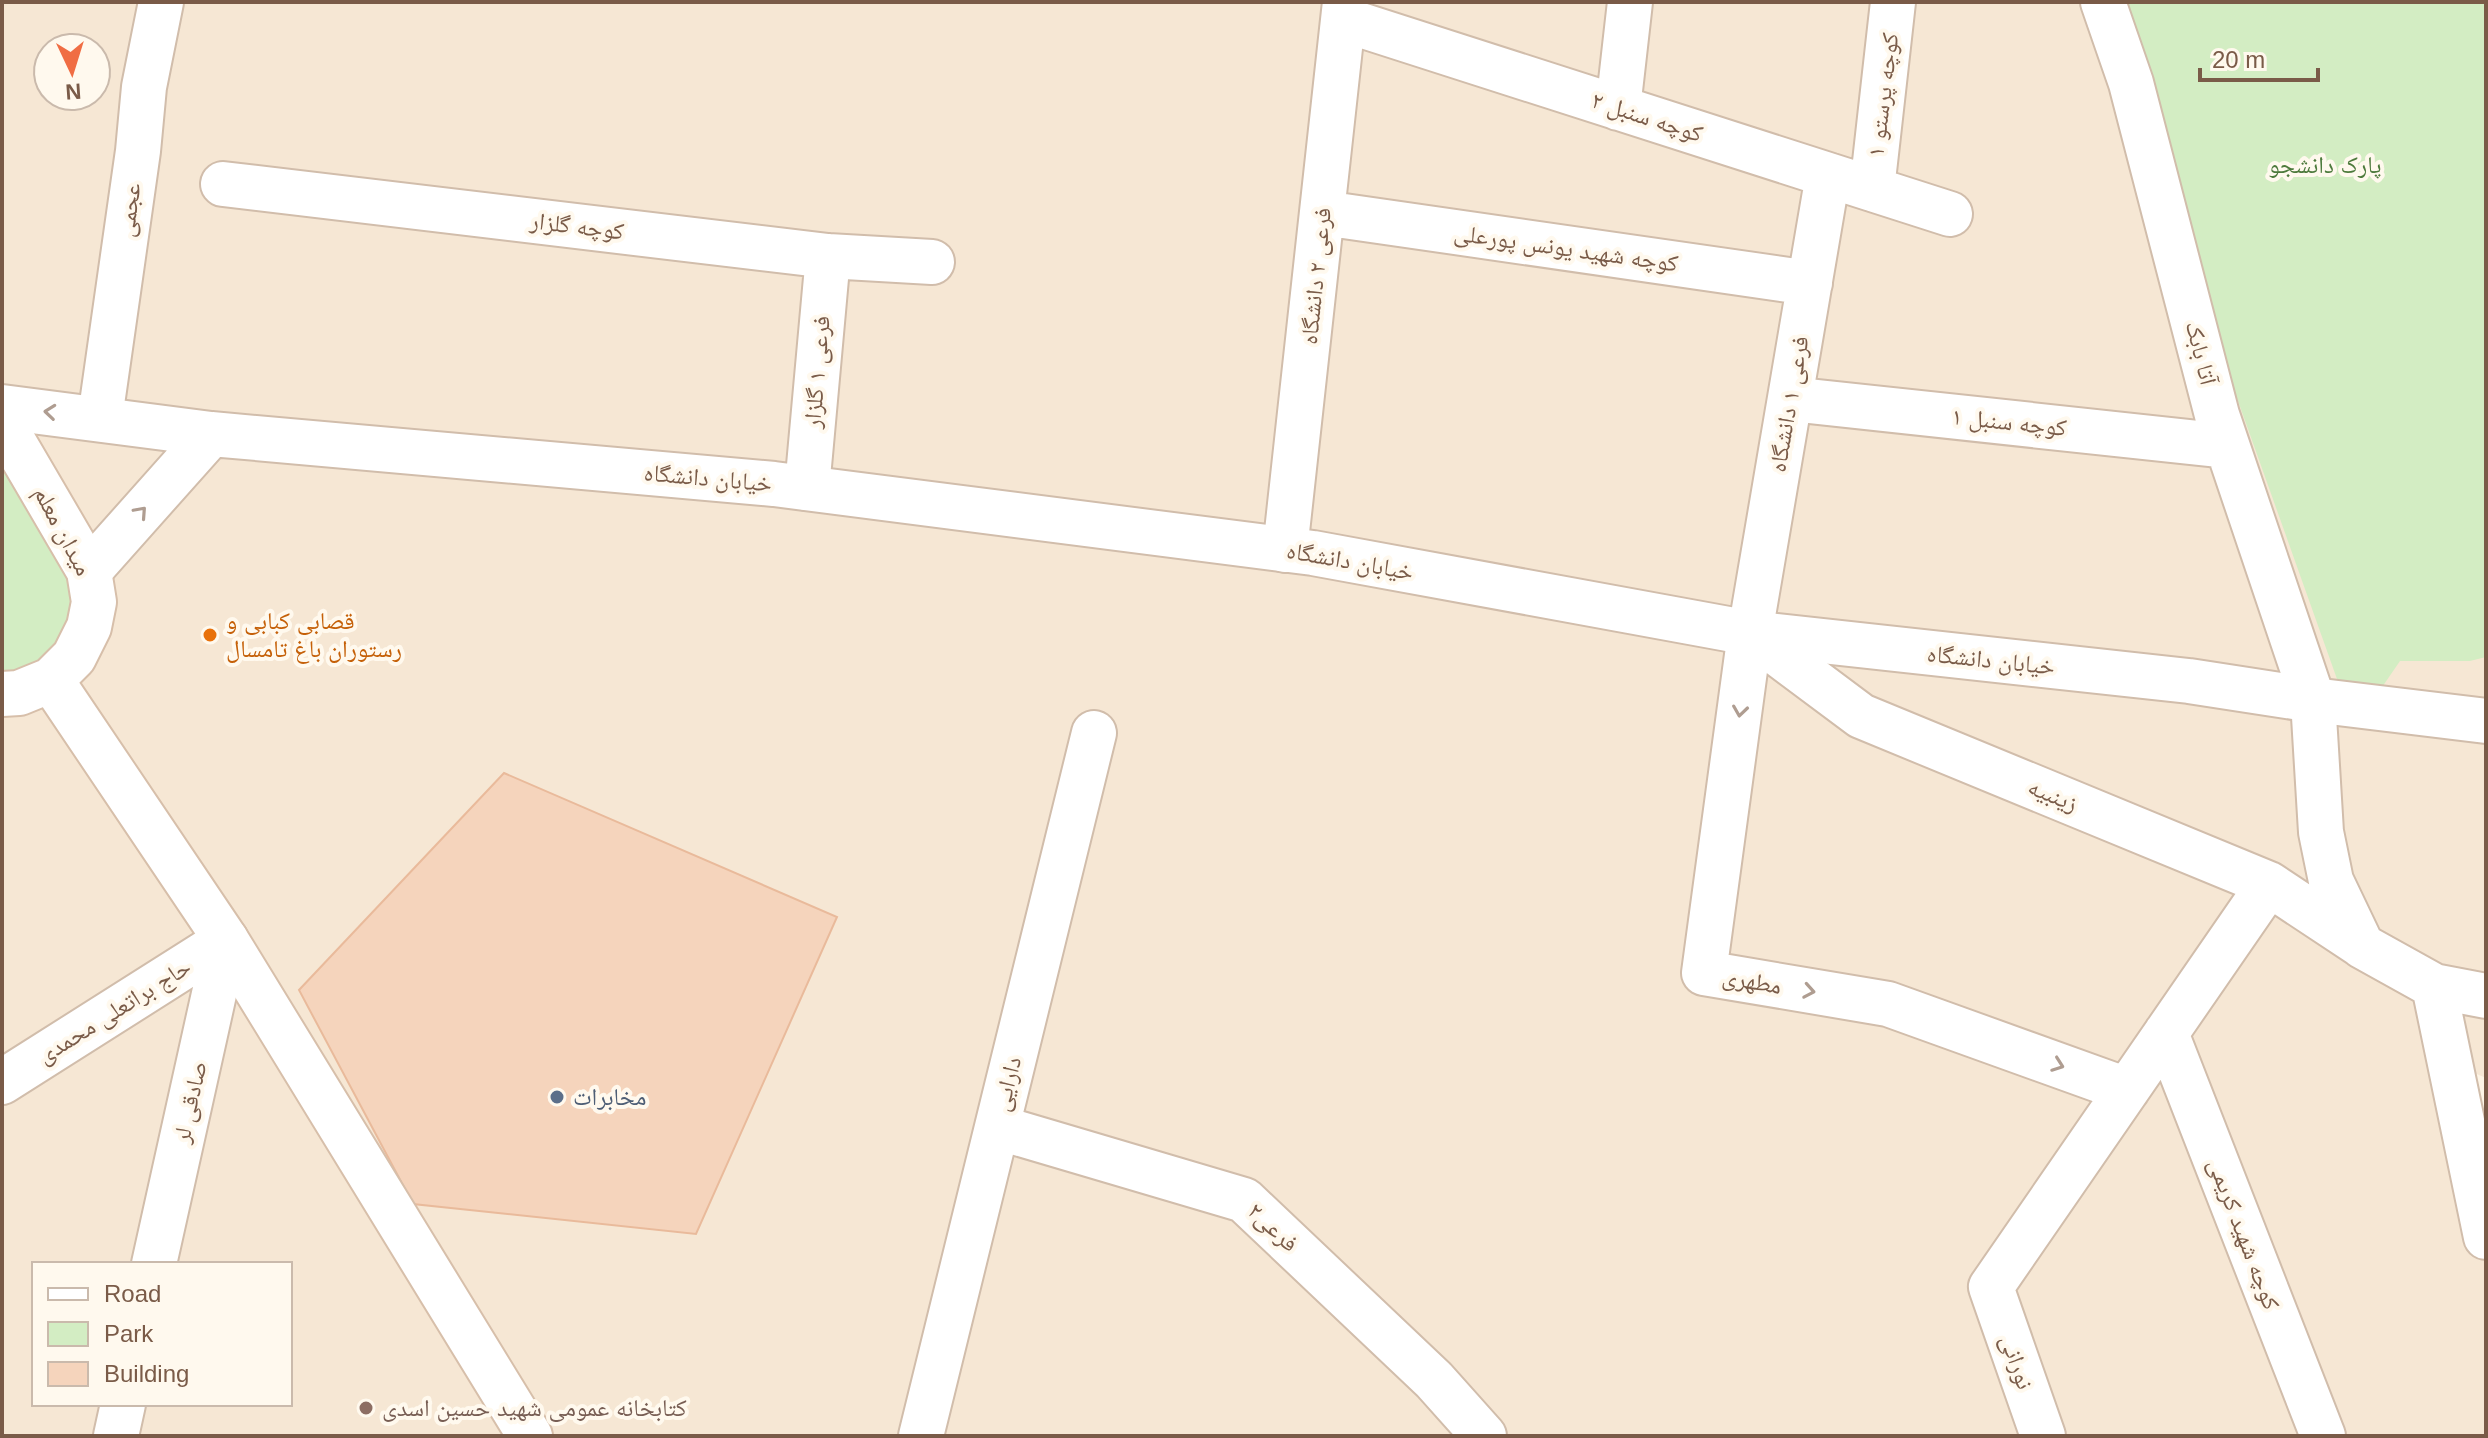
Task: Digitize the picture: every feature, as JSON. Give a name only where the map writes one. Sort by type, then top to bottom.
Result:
[{"type":"street","name":"عجمی","points":[[100,418],[138,151],[144,87],[161,2]]},
{"type":"street","points":[[1618,108],[1630,2]]},
{"type":"street","name":"کوچه پرستو ۱","points":[[1872,189],[1893,2]]},
{"type":"street","name":"آتا بابک","points":[[2103,2],[2131,83],[2227,446],[2313,700]]},
{"type":"street","name":"کوچه سنبل ۲","points":[[1345,11],[1618,108],[1950,214]]},
{"type":"street","name":"فرعی ۲ دانشگاه","points":[[1285,550],[1345,11]]},
{"type":"street","name":"فرعی ۱ دانشگاه","points":[[1750,633],[1828,175]]},
{"type":"street","name":"کوچه گلزار","points":[[223,184],[828,256],[932,262]]},
{"type":"street","name":"کوچه شهید یونس پورعلی","points":[[1323,213],[1810,283]]},
{"type":"street","name":"فرعی ۱ گلزار","points":[[807,488],[828,256]]},
{"type":"street","name":"کوچه سنبل ۱","points":[[1790,399],[2227,446]]},
{"type":"street","name":"خیابان دانشگاه","points":[[2,407],[211,434],[807,488],[1285,550],[1750,633],[2189,681],[2486,721]]},
{"type":"street","name":"میدان معلم","points":[[2,422],[89,571],[94,602],[89,627],[74,657],[51,680],[19,693],[2,694]]},
{"type":"street","points":[[89,571],[211,434]]},
{"type":"street","name":"زینبیه","points":[[1750,633],[1861,716],[2269,884],[2362,946],[2434,986],[2486,996]]},
{"type":"street","name":"مطهری","points":[[1750,633],[1704,973],[1888,1004],[2127,1090]]},
{"type":"street","points":[[51,680],[226,940],[530,1436]]},
{"type":"street","points":[[2313,700],[2321,832],[2331,881],[2362,946]]},
{"type":"street","name":"دارایی","points":[[923,1435],[1094,733]]},
{"type":"street","points":[[2127,1090],[2269,884]]},
{"type":"street","name":"حاج براتعلی محمدی","points":[[2,1082],[226,940]]},
{"type":"street","name":"صادقی لر","points":[[154,1262],[226,940]]},
{"type":"street","points":[[2434,986],[2486,1237]]},
{"type":"street","name":"کوچه شهید کریمی","points":[[2166,1033],[2323,1436]]},
{"type":"street","name":"نورانی","points":[[2043,1436],[1991,1287],[2127,1090]]},
{"type":"street","name":"فرعی۲","points":[[997,1127],[1244,1200],[1434,1380],[1484,1436]]},
{"type":"street","points":[[116,1436],[123,1406]]},
{"type":"shaded area","points":[[2,2],[2486,2],[2486,1078],[2465,1069],[2486,1147],[2486,1436],[2,1436]]},
{"type":"green space","name":"پارک دانشجو","points":[[2096,2],[2486,2],[2486,657],[2470,661],[2400,661],[2378,693],[2337,679]]},
{"type":"green space","points":[[2,458],[71,575],[73,606],[66,630],[47,655],[19,671],[2,674]]},
{"type":"building","name":"مخابرات","points":[[504,773],[837,917],[696,1234],[413,1204],[299,990]]},
{"type":"place","name":"قصابی کبابی و رستوران باغ تامسال","points":[[210,635]]},
{"type":"place","name":"مخابرات","points":[[557,1097]]},
{"type":"place","name":"کتابخانه عمومی شهید حسین اسدی","points":[[366,1408]]}]
